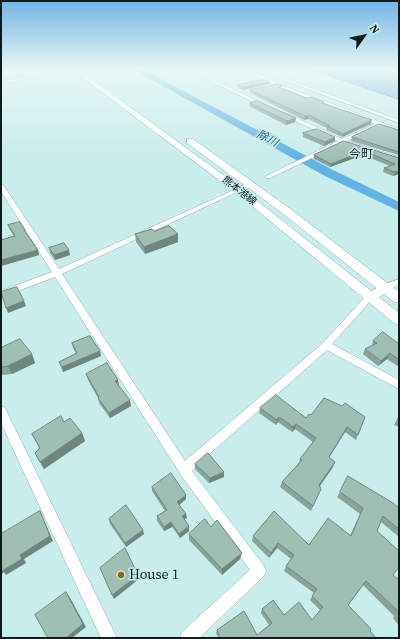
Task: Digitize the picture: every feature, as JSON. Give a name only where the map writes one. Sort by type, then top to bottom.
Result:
[{"type":"main road","name":"熊本港線","points":[[116,99],[238,190],[399,320]]},
{"type":"main road","points":[[127,99],[160,121]]},
{"type":"main road","points":[[135,114],[148,112]]},
{"type":"main road","name":"熊本港線","points":[[180,134],[250,184],[399,299]]},
{"type":"street","points":[[251,99],[273,109]]},
{"type":"street","points":[[313,99],[399,131]]},
{"type":"street","points":[[336,99],[399,122]]},
{"type":"street","points":[[280,112],[342,141],[399,159]]},
{"type":"street","points":[[268,177],[378,124]]},
{"type":"street","points":[[1,294],[57,273],[250,184]]},
{"type":"street","points":[[1,186],[185,471],[259,571],[188,638]]},
{"type":"street","points":[[185,471],[193,460],[326,345],[370,297],[384,288],[399,282]]},
{"type":"street","points":[[326,345],[399,385]]},
{"type":"street","points":[[1,411],[109,638]]},
{"type":"building","points":[[269,99],[316,99],[324,102],[322,103],[372,120],[343,134],[309,115],[305,116]]},
{"type":"building","points":[[257,101],[296,118],[287,121],[250,103]]},
{"type":"building","points":[[379,124],[399,130],[399,152],[352,137]]},
{"type":"building","points":[[317,129],[335,137],[325,142],[303,133]]},
{"type":"building","points":[[344,141],[399,158],[399,171],[395,172],[384,168],[395,164],[364,151],[331,164],[314,155]]},
{"type":"building","points":[[20,222],[38,250],[1,260],[1,240],[15,236],[8,225]]},
{"type":"building","points":[[169,226],[178,234],[144,247],[135,234],[152,229],[154,231]]},
{"type":"building","points":[[64,243],[69,250],[54,255],[49,248]]},
{"type":"building","points":[[17,287],[24,301],[6,308],[1,292]]},
{"type":"building","points":[[383,332],[399,344],[399,360],[390,353],[381,361],[365,349],[377,343],[373,341]]},
{"type":"building","points":[[90,336],[100,351],[62,367],[59,362],[77,353],[72,343]]},
{"type":"building","points":[[20,339],[32,354],[8,366],[1,367],[1,348]]},
{"type":"building","points":[[107,363],[118,380],[115,381],[130,400],[109,413],[98,398],[99,397],[86,374]]},
{"type":"building","points":[[276,395],[306,418],[309,414],[311,415],[324,398],[342,406],[345,403],[365,417],[358,435],[347,427],[329,457],[335,462],[319,485],[321,489],[313,506],[282,482],[302,460],[300,459],[316,438],[296,424],[293,427],[279,417],[277,420],[260,408]]},
{"type":"building","points":[[61,416],[64,422],[70,418],[82,433],[40,462],[35,453],[40,448],[32,434]]},
{"type":"building","points":[[208,453],[224,472],[210,478],[195,464]]},
{"type":"building","points":[[171,473],[186,495],[177,502],[186,514],[182,516],[189,526],[179,534],[171,522],[164,527],[157,516],[167,510],[152,487]]},
{"type":"building","points":[[348,476],[399,508],[399,529],[383,516],[377,531],[399,551],[399,567],[393,575],[399,580],[399,612],[366,581],[348,605],[371,629],[370,631],[376,638],[220,638],[217,630],[244,611],[257,635],[272,623],[262,609],[273,600],[284,615],[299,602],[312,620],[323,607],[312,596],[317,589],[286,566],[294,555],[278,543],[271,553],[253,536],[274,511],[309,545],[328,518],[351,536],[363,508],[340,492]]},
{"type":"building","points":[[126,505],[143,530],[125,543],[109,519]]},
{"type":"building","points":[[40,511],[50,536],[20,555],[22,559],[2,571],[1,534]]},
{"type":"building","points":[[205,519],[211,527],[217,520],[242,553],[222,569],[189,534]]},
{"type":"building","name":"House 1","points":[[125,548],[138,575],[112,595],[100,568]]},
{"type":"building","points":[[66,592],[83,624],[66,638],[48,638],[35,615]]},
{"type":"waterway","name":"除川","points":[[191,99],[329,173],[399,207]]},
{"type":"place","name":"House 1","points":[[121,575]]},
{"type":"district","name":"今町","points":[[361,155]]}]
